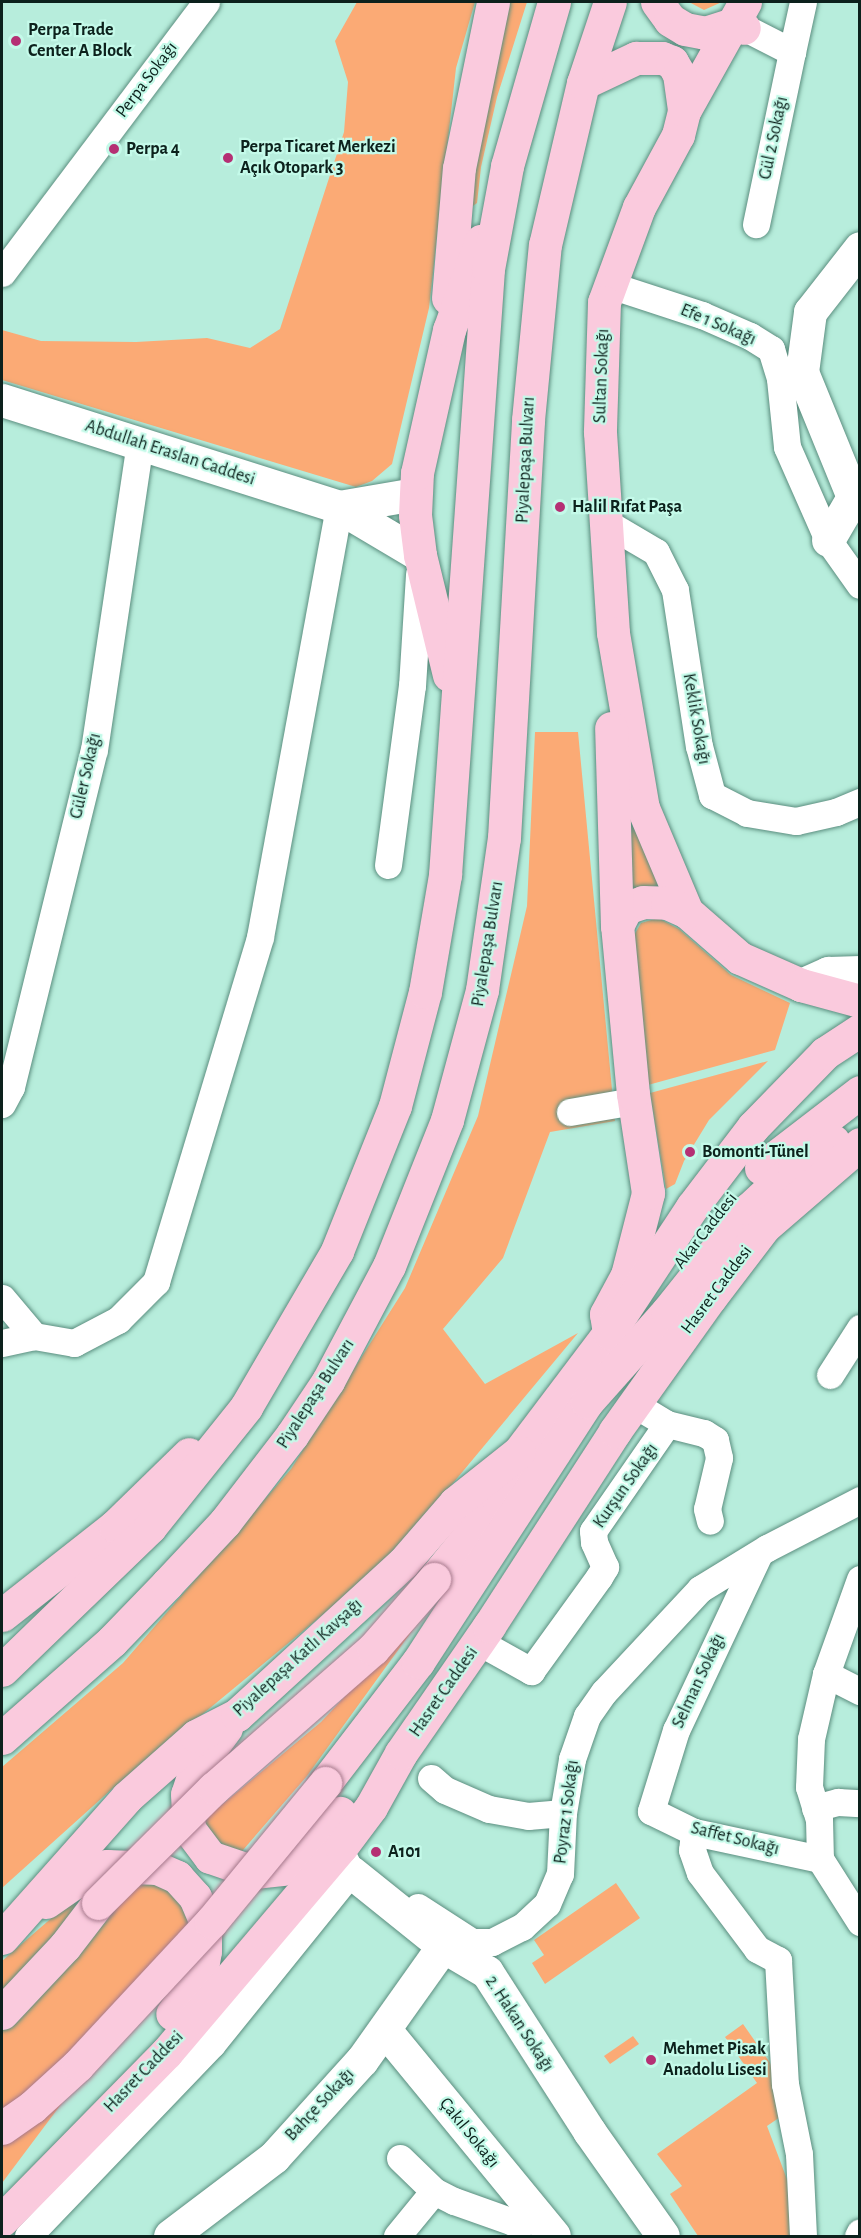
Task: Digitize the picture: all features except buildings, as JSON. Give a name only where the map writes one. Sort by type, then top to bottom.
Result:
[{"type":"main road","points":[[449,330],[448,293],[459,168],[493,2]]},
{"type":"main road","points":[[2,1670],[150,1527],[246,1407],[337,1251],[394,1106],[426,992],[446,875],[460,701],[482,331],[498,213],[521,110],[554,2]]},
{"type":"main road","name":"Piyalepaşa Bulvarı","points":[[2,1738],[112,1641],[167,1584],[225,1522],[292,1435],[362,1322],[406,1227],[447,1120],[482,990],[493,927],[508,784],[537,299],[544,246],[584,83],[610,2]]},
{"type":"main road","points":[[657,2],[670,20],[685,29],[705,33],[744,19]]},
{"type":"main road","name":"Sultan Sokağı","points":[[613,633],[605,522],[602,351],[604,302],[639,207],[681,123],[744,19],[768,2]]},
{"type":"main road","points":[[584,83],[636,58],[662,58],[672,62],[679,74],[681,123]]},
{"type":"main road","points":[[460,701],[448,674],[420,555],[415,494],[449,330],[468,270],[498,213]]},
{"type":"main road","points":[[613,633],[643,808],[687,912]]},
{"type":"main road","points":[[609,1334],[606,1314],[627,1275],[647,1203],[634,1101],[617,926],[611,712],[613,633]]},
{"type":"main road","points":[[617,926],[626,908],[643,902],[667,903],[687,912],[740,958],[801,985],[860,1001]]},
{"type":"main road","points":[[2,1996],[214,1788],[373,1649],[498,1500],[519,1452],[609,1334],[692,1207],[781,1096],[825,1053],[860,1030]]},
{"type":"main road","name":"Akar Caddesi","points":[[722,1171],[784,1119],[860,1066]]},
{"type":"main road","name":"Akar Caddesi","points":[[587,1402],[708,1222],[765,1164],[860,1092]]},
{"type":"main road","points":[[2,2128],[32,2107],[78,2065],[211,1922],[325,1783],[418,1662],[587,1402],[668,1312],[749,1209],[794,1167],[860,1124]]},
{"type":"main road","name":"Hasret Caddesi","points":[[2,2220],[100,2116],[167,2052],[346,1860],[400,1753],[479,1642],[634,1404],[764,1227],[860,1144]]},
{"type":"main road","points":[[2,1615],[115,1526],[174,1467],[246,1407]]},
{"type":"main road","name":"Piyalepaşa Katlı Kavşağı","points":[[2,1938],[127,1797],[196,1736],[237,1715],[403,1563],[455,1503],[519,1452]]},
{"type":"main road","points":[[237,1715],[195,1770],[186,1809],[189,1829],[198,1844],[210,1857],[228,1867],[268,1873],[294,1863],[351,1800],[400,1753]]},
{"type":"main road","points":[[2,1938],[78,1880],[107,1866],[157,1868],[177,1877],[195,1897],[205,1920],[201,1974],[120,2080],[100,2116]]},
{"type":"main road","points":[[2,2013],[98,1904]]},
{"type":"street","name":"Perpa Sokağı","points":[[2,273],[206,2]]},
{"type":"street","name":"Gül 2 Sokağı","points":[[756,224],[803,2]]},
{"type":"street","points":[[744,19],[792,52]]},
{"type":"street","points":[[828,540],[853,497],[802,372],[810,312],[860,249]]},
{"type":"street","name":"Efe 1 Sokağı","points":[[610,285],[702,315],[771,349],[780,379],[787,447],[828,540]]},
{"type":"street","name":"Abdullah Eraslan Caddesi","points":[[2,400],[339,507],[420,555]]},
{"type":"street","name":"Güler Sokağı","points":[[2,1104],[11,1086],[94,750],[140,442]]},
{"type":"street","name":"Abdullah Eraslan Caddesi","points":[[339,507],[415,494]]},
{"type":"street","points":[[2,1343],[34,1336],[74,1343],[118,1320],[156,1282],[260,937],[339,507]]},
{"type":"street","points":[[828,540],[860,521]]},
{"type":"street","name":"Keklik Sokağı","points":[[605,522],[656,552],[675,590],[699,746],[712,795],[747,813],[796,820],[836,812],[860,802]]},
{"type":"street","points":[[828,540],[860,585]]},
{"type":"street","points":[[388,865],[411,686],[420,555]]},
{"type":"street","points":[[801,985],[828,973],[860,972]]},
{"type":"street","points":[[570,1112],[634,1101]]},
{"type":"street","points":[[2,1298],[34,1336]]},
{"type":"street","points":[[830,1374],[860,1328]]},
{"type":"street","name":"Kurşun Sokağı","points":[[479,1642],[531,1671],[605,1567],[593,1531],[668,1424],[634,1404]]},
{"type":"street","points":[[668,1424],[704,1433],[715,1440],[719,1458],[707,1509],[710,1521]]},
{"type":"street","name":"Poyraz 1 Sokağı","points":[[346,1860],[443,1926],[472,1942],[492,1942],[522,1927],[547,1904],[560,1874],[563,1813],[572,1759],[587,1716],[604,1692],[700,1589],[860,1500]]},
{"type":"street","name":"Selman Sokağı","points":[[651,1811],[676,1730],[758,1556]]},
{"type":"street","points":[[858,1917],[820,1859],[815,1808],[809,1787],[811,1739],[826,1674],[860,1579]]},
{"type":"street","points":[[826,1674],[860,1691]]},
{"type":"street","points":[[431,1778],[445,1790],[489,1809],[528,1816],[563,1813]]},
{"type":"street","points":[[815,1808],[838,1802],[860,1803]]},
{"type":"street","name":"Saffet Sokağı","points":[[651,1811],[694,1832],[820,1859]]},
{"type":"street","points":[[694,1832],[692,1850],[700,1873],[757,1949],[778,1960],[785,2084],[799,2154],[803,2236]]},
{"type":"street","name":"2. Hakan Sokağı","points":[[346,1860],[443,1946],[487,1972],[589,2131],[663,2236]]},
{"type":"street","name":"Hasret Caddesi","points":[[28,2236],[212,2044],[346,1860]]},
{"type":"street","name":"Bahçe Sokağı","points":[[170,2236],[274,2157],[385,2030],[443,1946]]},
{"type":"street","name":"Çakıl Sokağı","points":[[385,2030],[546,2228]]},
{"type":"street","points":[[400,2158],[434,2191],[486,2215],[546,2228]]},
{"type":"street","points":[[397,2236],[434,2191]]},
{"type":"street","points":[[858,2236],[860,2232]]},
{"type":"shaded area","points":[[357,2],[475,2],[456,68],[429,308],[392,464],[372,481],[356,487],[2,380],[2,330],[41,341],[136,342],[207,338],[250,348],[280,329],[344,132],[348,82],[335,41]]},
{"type":"shaded area","points":[[507,2],[527,2],[497,97],[481,167],[477,203],[473,206],[468,200]]},
{"type":"shaded area","points":[[689,2],[722,2],[704,10]]},
{"type":"shaded area","points":[[535,732],[578,732],[615,1121],[550,1132],[503,1258],[443,1329],[485,1384],[578,1333],[389,1560],[112,1789],[2,1888],[2,1767],[123,1663],[291,1469],[405,1288],[478,1116],[527,906]]},
{"type":"shaded area","points":[[629,822],[632,823],[660,887],[627,891]]},
{"type":"shaded area","points":[[658,918],[679,929],[731,975],[790,1003],[775,1050],[648,1085],[633,937],[641,923]]},
{"type":"shaded area","points":[[768,1061],[709,1120],[684,1161],[675,1184],[666,1189],[650,1093]]},
{"type":"shaded area","points":[[430,1606],[307,1776],[237,1857],[199,1824],[321,1722]]},
{"type":"shaded area","points":[[100,1876],[170,1882],[194,1927],[2,2183],[2,1961]]},
{"type":"shaded area","points":[[616,1883],[640,1918],[545,1984],[532,1963],[544,1955],[534,1940]]},
{"type":"shaded area","points":[[743,2024],[785,2084],[789,2111],[767,2126],[791,2190],[790,2236],[698,2236],[670,2194],[682,2186],[657,2154],[757,2083],[725,2037]]},
{"type":"shaded area","points":[[633,2036],[639,2044],[610,2064],[604,2056]]},
{"type":"place","name":"Perpa Trade Center A Block","points":[[16,41]]},
{"type":"place","name":"Perpa 4","points":[[114,149]]},
{"type":"place","name":"Perpa Ticaret Merkezi Açık Otopark 3","points":[[228,158]]},
{"type":"place","name":"Halil Rıfat Paşa","points":[[560,507]]},
{"type":"place","name":"Bomonti-Tünel","points":[[690,1152]]},
{"type":"place","name":"A101","points":[[376,1852]]},
{"type":"place","name":"Mehmet Pisak Anadolu Lisesi","points":[[651,2060]]}]
